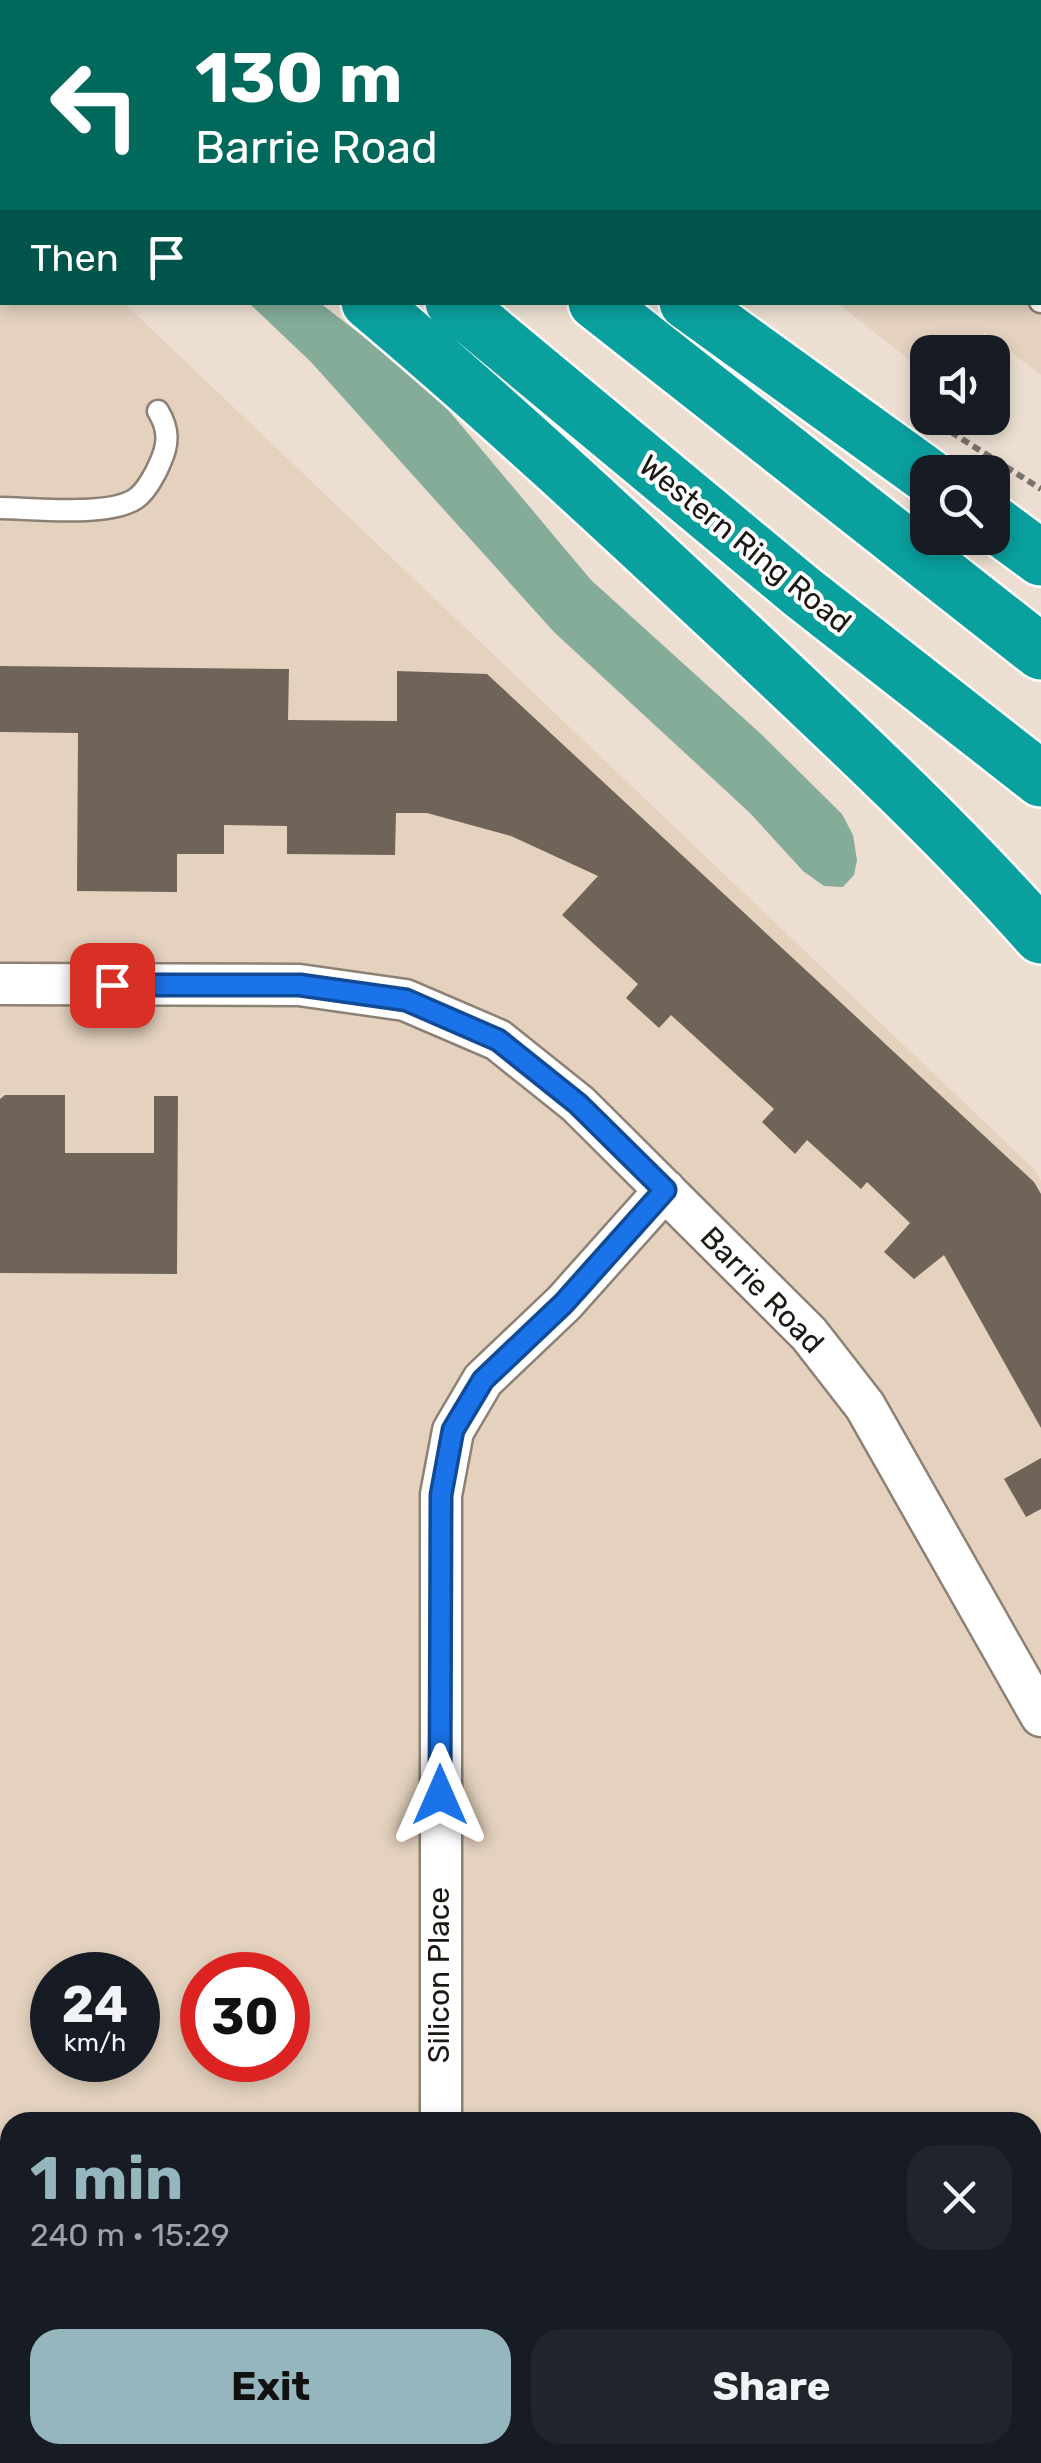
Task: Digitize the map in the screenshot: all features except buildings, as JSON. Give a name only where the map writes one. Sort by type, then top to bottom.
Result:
[{"type":"highway","points":[[372,305],[564,472],[822,714],[1000,890],[1041,936]]},
{"type":"highway","name":"Western Ring Road","points":[[457,305],[802,592],[1041,779]]},
{"type":"highway","points":[[600,305],[1041,652]]},
{"type":"highway","points":[[692,305],[910,463]]},
{"type":"highway","points":[[1010,535],[1041,558]]},
{"type":"street","name":"Barrie Road","points":[[0,984],[300,985],[406,1000],[498,1040],[578,1104],[809,1334],[865,1406],[1041,1716]]},
{"type":"street","name":"Silicon Place","points":[[442,2112],[441,1495],[453,1430],[483,1380],[564,1303],[665,1190]]},
{"type":"lane","points":[[0,508],[117,508],[138,497],[159,466],[166,445],[167,426],[158,411]]},
{"type":"shaded area","points":[[0,305],[126,305],[1035,1170],[1041,1181],[1041,2112],[0,2112]]},
{"type":"shaded area","points":[[840,305],[1041,305],[1041,375],[1010,351],[1010,335],[910,335],[910,360]]},
{"type":"green space","points":[[251,305],[323,305],[429,387],[591,580],[761,734],[842,814],[853,835],[857,860],[854,875],[843,887],[824,886],[803,871],[750,813],[554,632],[311,362]]},
{"type":"route","points":[[112,985],[300,985],[406,1000],[498,1040],[578,1104],[665,1190],[564,1303],[483,1380],[453,1430],[441,1495],[440,1795]]}]
